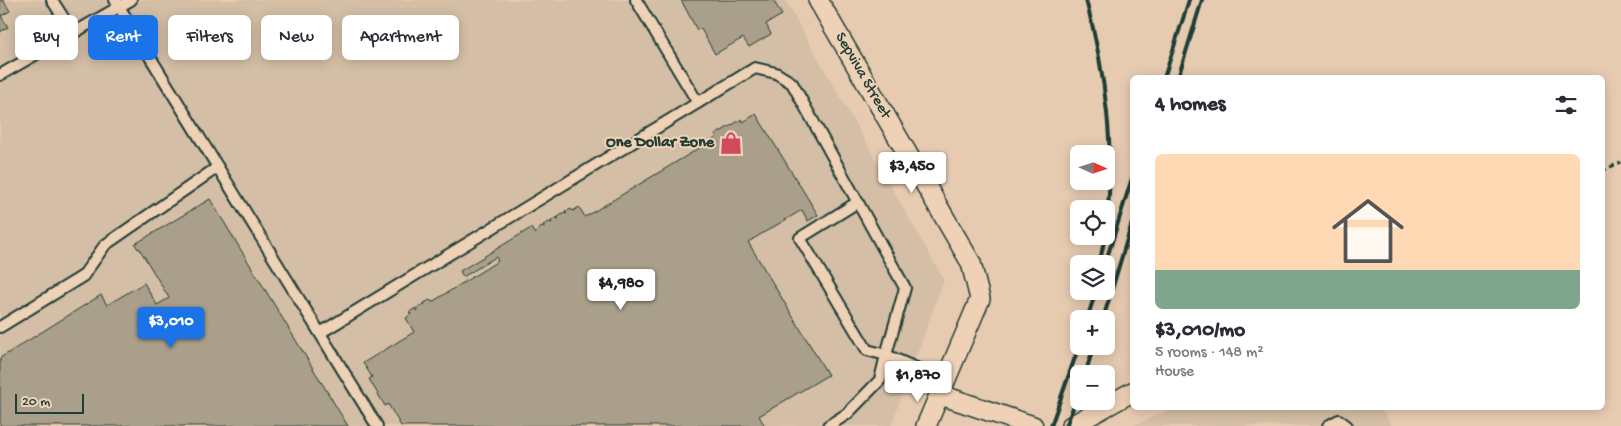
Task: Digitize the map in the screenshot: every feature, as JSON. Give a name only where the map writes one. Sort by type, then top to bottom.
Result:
[{"type":"street","name":"Sepviva Street","points":[[818,0],[971,263],[980,299],[926,426]]},
{"type":"street","points":[[943,388],[1033,426]]},
{"type":"street","points":[[1072,426],[1130,393]]},
{"type":"lane","points":[[52,0],[62,15]]},
{"type":"lane","points":[[78,30],[117,4],[131,0]]},
{"type":"lane","points":[[636,0],[698,103]]},
{"type":"lane","points":[[117,4],[377,426]]},
{"type":"lane","points":[[0,75],[26,60]]},
{"type":"lane","points":[[320,333],[755,68],[776,74],[792,83],[905,288],[880,380],[847,414],[828,426]]},
{"type":"lane","points":[[0,327],[83,276],[105,245],[218,167]]},
{"type":"lane","points":[[858,202],[800,238],[867,350],[886,355],[943,388]]},
{"type":"lane","points":[[1328,426],[1339,420],[1347,426]]},
{"type":"path","points":[[1605,170],[1621,162]]},
{"type":"shaded area","points":[[0,0],[785,0],[944,280],[891,426],[0,426]]},
{"type":"shaded area","points":[[1168,410],[1380,410],[1384,413],[1392,426],[1133,426]]},
{"type":"building","points":[[0,0],[3,0],[10,11],[1,16],[8,27],[0,32]]},
{"type":"building","points":[[681,0],[773,0],[782,15],[766,24],[771,34],[749,47],[743,38],[715,54],[701,29],[697,30]]},
{"type":"building","points":[[756,114],[818,215],[808,221],[802,210],[748,242],[828,375],[759,416],[765,426],[401,426],[388,404],[385,406],[369,379],[372,377],[363,363],[414,332],[406,318],[411,314],[409,312],[416,308],[417,311],[417,308],[423,304],[425,305],[424,303],[430,300],[432,302],[498,261],[496,257],[463,277],[460,271],[531,228],[535,234],[542,226],[545,228],[543,225],[549,222],[552,223],[551,221],[557,217],[558,220],[558,217],[564,213],[567,214],[565,212],[571,209],[573,211],[579,207],[585,217],[716,138],[715,135],[742,119],[743,122]]},
{"type":"building","points":[[210,199],[348,426],[0,426],[0,358],[101,295],[107,305],[144,283],[157,305],[169,298],[135,244]]},
{"type":"railway","points":[[1086,0],[1099,55],[1107,112],[1110,169],[1109,200]]},
{"type":"railway","points":[[1165,75],[1189,0]]},
{"type":"railway","points":[[1179,75],[1202,0]]},
{"type":"railway","points":[[1108,255],[1130,184]]},
{"type":"railway","points":[[1106,310],[1130,230]]},
{"type":"railway","points":[[1101,255],[1103,245]]},
{"type":"railway","points":[[1090,310],[1093,300]]},
{"type":"railway","points":[[1051,426],[1076,355]]},
{"type":"railway","points":[[1088,365],[1091,355]]},
{"type":"railway","points":[[1066,426],[1072,410]]},
{"type":"place","name":"One Dollar Zone","points":[[731,143]]}]
